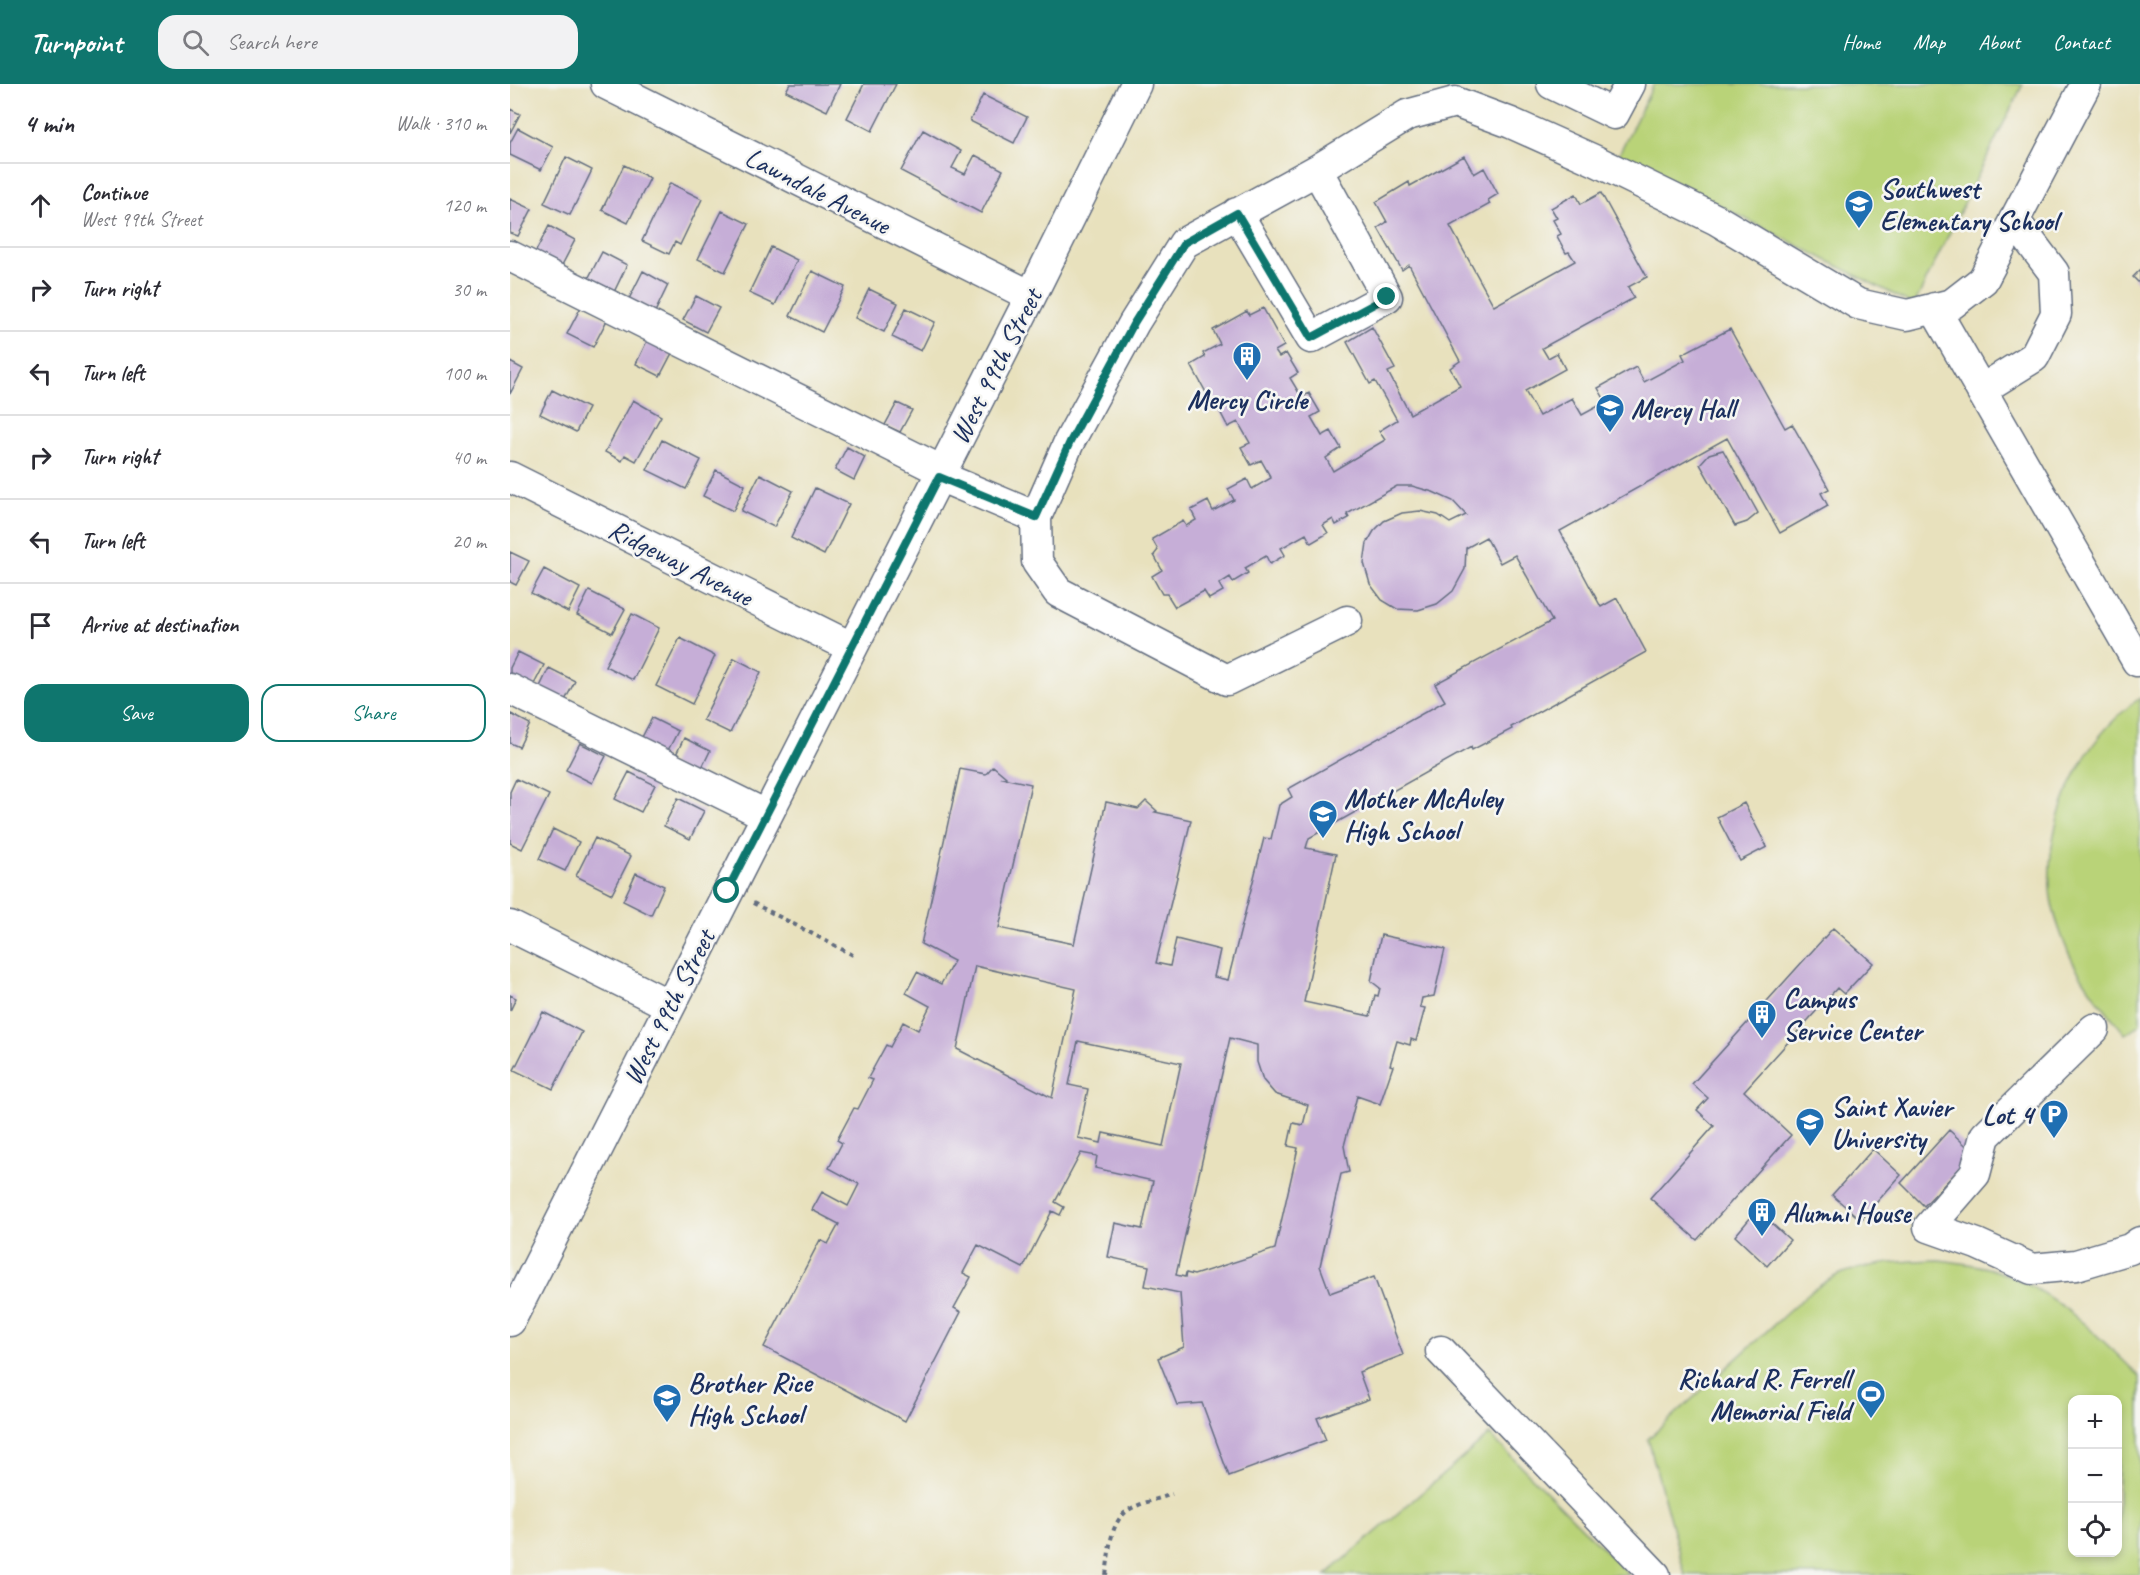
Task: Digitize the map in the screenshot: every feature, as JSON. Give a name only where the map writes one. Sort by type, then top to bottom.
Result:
[{"type":"street","name":"Lawndale Avenue","points":[[606,84],[1031,296]]},
{"type":"street","name":"West 99th Street","points":[[510,1321],[1031,296],[1136,84]]},
{"type":"street","points":[[1552,84],[1614,114],[1630,84]]},
{"type":"street","points":[[1347,621],[1227,680],[1058,592],[1037,562],[1036,517],[1070,442],[1134,323],[1184,243],[1317,170],[1407,116],[1455,102],[1511,123],[1596,161],[1717,220],[1858,304],[1907,315],[1952,304],[1983,280],[2086,84]]},
{"type":"street","points":[[1237,213],[1311,338],[1387,297],[1317,170]]},
{"type":"street","points":[[1981,390],[2034,357],[2056,314],[2054,273],[2014,220]]},
{"type":"street","points":[[510,256],[940,474],[1036,517]]},
{"type":"street","points":[[1934,309],[2137,661]]},
{"type":"street","name":"Ridgeway Avenue","points":[[510,477],[851,647]]},
{"type":"street","points":[[510,688],[766,815]]},
{"type":"street","points":[[510,926],[669,1005]]},
{"type":"street","points":[[2094,1029],[1985,1136],[1975,1174],[1929,1227],[1977,1244],[2032,1269],[2076,1265],[2130,1249],[2140,1242]]},
{"type":"street","points":[[1442,1351],[1656,1575]]},
{"type":"path","points":[[745,899],[853,955]]},
{"type":"path","points":[[1106,1575],[1114,1527],[1119,1518],[1131,1508],[1172,1494]]},
{"type":"green space","name":"Southwest Elementary School","points":[[1654,84],[2023,84],[1914,305],[1619,154]]},
{"type":"green space","points":[[2140,698],[2140,1024],[2125,1034],[2091,990],[2069,955],[2052,903],[2050,862],[2061,808],[2071,782],[2100,735]]},
{"type":"green space","name":"Richard R. Ferrell Memorial Field","points":[[1939,1260],[1979,1266],[2022,1282],[2041,1292],[2077,1318],[2140,1377],[2140,1575],[1685,1575],[1648,1439],[1810,1292],[1838,1275],[1888,1263]]},
{"type":"green space","points":[[1489,1435],[1629,1575],[1326,1575]]},
{"type":"building","points":[[790,84],[840,84],[827,111],[786,91]]},
{"type":"building","points":[[864,84],[896,84],[872,131],[847,118]]},
{"type":"building","points":[[983,95],[1027,117],[1014,143],[970,121]]},
{"type":"building","points":[[510,109],[520,114],[510,133]]},
{"type":"building","points":[[518,128],[553,147],[541,170],[510,155],[510,143]]},
{"type":"building","points":[[923,130],[961,151],[952,168],[965,174],[975,155],[1003,170],[981,213],[901,171]]},
{"type":"building","points":[[1464,156],[1474,174],[1484,168],[1498,194],[1488,200],[1490,204],[1450,226],[1494,306],[1575,261],[1569,252],[1566,253],[1557,236],[1561,234],[1553,220],[1557,218],[1551,208],[1576,194],[1581,204],[1601,193],[1647,277],[1628,287],[1634,298],[1542,348],[1548,358],[1557,353],[1565,369],[1525,391],[1539,416],[1572,398],[1582,415],[1606,402],[1598,388],[1636,367],[1644,382],[1685,360],[1682,354],[1730,329],[1785,428],[1792,424],[1829,489],[1821,493],[1828,506],[1780,533],[1727,438],[1560,531],[1601,607],[1617,598],[1646,652],[1511,727],[1512,729],[1472,750],[1471,747],[1309,838],[1306,848],[1336,854],[1304,1002],[1370,1016],[1375,995],[1378,996],[1380,988],[1371,981],[1381,935],[1445,949],[1434,996],[1422,998],[1420,1007],[1425,1008],[1416,1041],[1411,1039],[1410,1045],[1397,1041],[1390,1065],[1393,1066],[1380,1104],[1357,1096],[1344,1146],[1349,1172],[1341,1174],[1320,1266],[1330,1293],[1374,1277],[1403,1355],[1359,1372],[1369,1399],[1317,1418],[1326,1440],[1229,1476],[1202,1403],[1177,1405],[1158,1358],[1184,1347],[1180,1293],[1145,1286],[1149,1266],[1108,1257],[1115,1223],[1142,1229],[1153,1181],[1095,1168],[1097,1156],[1081,1153],[1055,1202],[1064,1207],[1060,1215],[1052,1211],[1023,1268],[978,1245],[963,1273],[971,1277],[954,1308],[961,1312],[905,1421],[764,1347],[820,1240],[828,1244],[839,1224],[812,1210],[822,1192],[848,1206],[859,1184],[829,1168],[842,1143],[837,1140],[854,1108],[858,1109],[873,1080],[868,1078],[886,1045],[890,1047],[903,1022],[918,1030],[930,1006],[906,993],[917,972],[941,984],[954,961],[921,944],[960,769],[986,774],[993,766],[1006,777],[1003,778],[1031,784],[999,928],[1074,944],[1106,802],[1138,809],[1146,801],[1157,811],[1155,812],[1191,820],[1156,963],[1170,966],[1176,939],[1220,950],[1214,977],[1228,980],[1264,838],[1271,839],[1279,805],[1292,797],[1288,789],[1445,701],[1435,684],[1552,621],[1515,555],[1500,563],[1486,537],[1466,548],[1465,569],[1453,591],[1437,604],[1418,610],[1397,609],[1382,600],[1370,584],[1364,563],[1367,543],[1374,531],[1384,521],[1402,513],[1420,511],[1438,515],[1450,523],[1466,515],[1453,501],[1412,486],[1397,486],[1347,514],[1349,518],[1336,525],[1333,519],[1323,525],[1328,533],[1311,543],[1306,534],[1281,548],[1285,555],[1270,564],[1266,556],[1245,568],[1248,573],[1233,582],[1230,577],[1219,584],[1223,591],[1209,599],[1204,591],[1175,607],[1167,594],[1162,594],[1152,576],[1162,570],[1154,555],[1158,550],[1152,539],[1183,521],[1186,526],[1196,520],[1191,510],[1208,501],[1213,511],[1234,500],[1228,489],[1247,479],[1252,489],[1271,478],[1261,460],[1251,465],[1241,447],[1250,443],[1238,422],[1228,427],[1216,404],[1221,401],[1213,405],[1191,365],[1205,357],[1203,353],[1220,344],[1213,330],[1247,311],[1249,315],[1263,308],[1284,346],[1275,351],[1279,357],[1286,353],[1298,373],[1290,378],[1302,398],[1309,393],[1320,412],[1311,417],[1322,436],[1331,431],[1341,448],[1326,458],[1333,471],[1385,440],[1379,431],[1397,420],[1375,381],[1370,384],[1347,342],[1372,327],[1395,369],[1388,372],[1410,414],[1460,386],[1450,368],[1460,361],[1409,265],[1402,270],[1378,228],[1387,222],[1376,202],[1409,182],[1410,186]],"holes":[[[975,966],[1076,989],[1052,1098],[957,1049]],[[1230,1038],[1257,1045],[1257,1062],[1263,1080],[1275,1094],[1308,1105],[1303,1125],[1293,1123],[1288,1146],[1298,1148],[1275,1249],[1194,1275],[1186,1273],[1185,1277],[1176,1275]],[[1078,1041],[1181,1063],[1163,1146],[1103,1133],[1101,1143],[1078,1138],[1088,1089],[1069,1085]]]},
{"type":"building","points":[[566,157],[592,170],[570,215],[544,203]]},
{"type":"building","points":[[624,165],[650,178],[628,223],[602,210]]},
{"type":"building","points":[[670,183],[702,199],[680,245],[675,242],[669,254],[642,241]]},
{"type":"building","points":[[510,199],[532,209],[518,236],[510,233]]},
{"type":"building","points":[[722,211],[749,224],[725,272],[698,259]]},
{"type":"building","points":[[549,226],[575,240],[561,267],[535,253]]},
{"type":"building","points":[[771,247],[797,260],[775,305],[749,293]]},
{"type":"building","points":[[602,252],[627,265],[614,292],[588,279]]},
{"type":"building","points":[[2140,270],[2140,284],[2133,277]]},
{"type":"building","points":[[643,271],[668,285],[655,312],[629,299]]},
{"type":"building","points":[[812,271],[845,287],[822,332],[790,316]]},
{"type":"building","points":[[869,289],[898,303],[884,332],[855,318]]},
{"type":"building","points":[[696,296],[719,308],[706,332],[683,320]]},
{"type":"building","points":[[581,307],[607,320],[593,347],[567,334]]},
{"type":"building","points":[[906,308],[935,322],[921,351],[892,337]]},
{"type":"building","points":[[647,341],[672,353],[660,376],[636,364]]},
{"type":"building","points":[[510,362],[523,369],[510,394]]},
{"type":"building","points":[[552,390],[588,408],[576,432],[540,414]]},
{"type":"building","points":[[633,400],[661,416],[636,461],[625,455],[622,461],[605,452]]},
{"type":"building","points":[[897,403],[912,410],[900,432],[885,425]]},
{"type":"building","points":[[662,440],[701,460],[686,489],[647,470]]},
{"type":"building","points":[[847,447],[865,457],[854,480],[835,470]]},
{"type":"building","points":[[1723,450],[1758,513],[1747,522],[1735,526],[1700,464],[1709,454]]},
{"type":"building","points":[[716,470],[745,485],[733,511],[703,496]]},
{"type":"building","points":[[760,474],[793,491],[774,527],[741,511]]},
{"type":"building","points":[[815,488],[849,504],[824,555],[791,538]]},
{"type":"building","points":[[510,552],[529,561],[516,585],[510,582]]},
{"type":"building","points":[[544,569],[580,588],[568,612],[531,593]]},
{"type":"building","points":[[589,591],[625,609],[612,633],[577,615]]},
{"type":"building","points":[[632,614],[659,628],[633,680],[605,666]]},
{"type":"building","points":[[680,638],[715,656],[692,704],[656,686]]},
{"type":"building","points":[[518,652],[544,665],[530,692],[510,682],[510,668]]},
{"type":"building","points":[[734,658],[761,672],[730,733],[703,720]]},
{"type":"building","points":[[549,668],[575,681],[561,708],[536,695]]},
{"type":"building","points":[[511,714],[530,724],[519,747],[510,743]]},
{"type":"building","points":[[652,718],[678,731],[664,758],[638,745]]},
{"type":"building","points":[[684,738],[710,751],[697,778],[671,765]]},
{"type":"building","points":[[580,743],[606,756],[592,783],[566,770]]},
{"type":"building","points":[[629,772],[655,785],[641,812],[615,799]]},
{"type":"building","points":[[516,779],[549,795],[522,849],[510,843],[510,792]]},
{"type":"building","points":[[678,798],[704,811],[690,839],[664,826]]},
{"type":"building","points":[[1744,803],[1767,847],[1740,861],[1717,817]]},
{"type":"building","points":[[553,829],[579,842],[565,871],[539,859]]},
{"type":"building","points":[[595,838],[631,856],[612,894],[576,876]]},
{"type":"building","points":[[636,873],[664,886],[651,915],[623,901]]},
{"type":"building","name":"Campus Service Center","points":[[1833,928],[1873,963],[1844,994],[1837,988],[1744,1091],[1791,1135],[1697,1240],[1650,1198],[1714,1126],[1697,1110],[1708,1098],[1692,1084]]},
{"type":"building","points":[[510,995],[516,998],[510,1011]]},
{"type":"building","points":[[543,1012],[582,1032],[553,1089],[514,1070]]},
{"type":"building","points":[[1949,1130],[1974,1153],[1924,1206],[1901,1183]]},
{"type":"building","points":[[1873,1149],[1901,1175],[1861,1220],[1832,1195]]},
{"type":"building","name":"Alumni House","points":[[1757,1210],[1790,1240],[1767,1266],[1735,1236]]},
{"type":"place","name":"Southwest Elementary School","points":[[1859,230]]},
{"type":"place","name":"Mercy Circle","points":[[1247,382]]},
{"type":"place","name":"Mercy Hall","points":[[1610,434]]},
{"type":"place","name":"Mother McAuley High School","points":[[1323,840]]},
{"type":"place","name":"Campus Service Center","points":[[1762,1040]]},
{"type":"place","name":"Lot 4","points":[[2054,1140]]},
{"type":"place","name":"Saint Xavier University","points":[[1810,1148]]},
{"type":"place","name":"Alumni House","points":[[1762,1238]]},
{"type":"place","name":"Richard R. Ferrell Memorial Field","points":[[1871,1420]]},
{"type":"place","name":"Brother Rice High School","points":[[667,1424]]},
{"type":"route","points":[[727,891],[939,477],[1036,517],[1070,442],[1134,323],[1184,243],[1237,213],[1311,338],[1387,297]]}]
